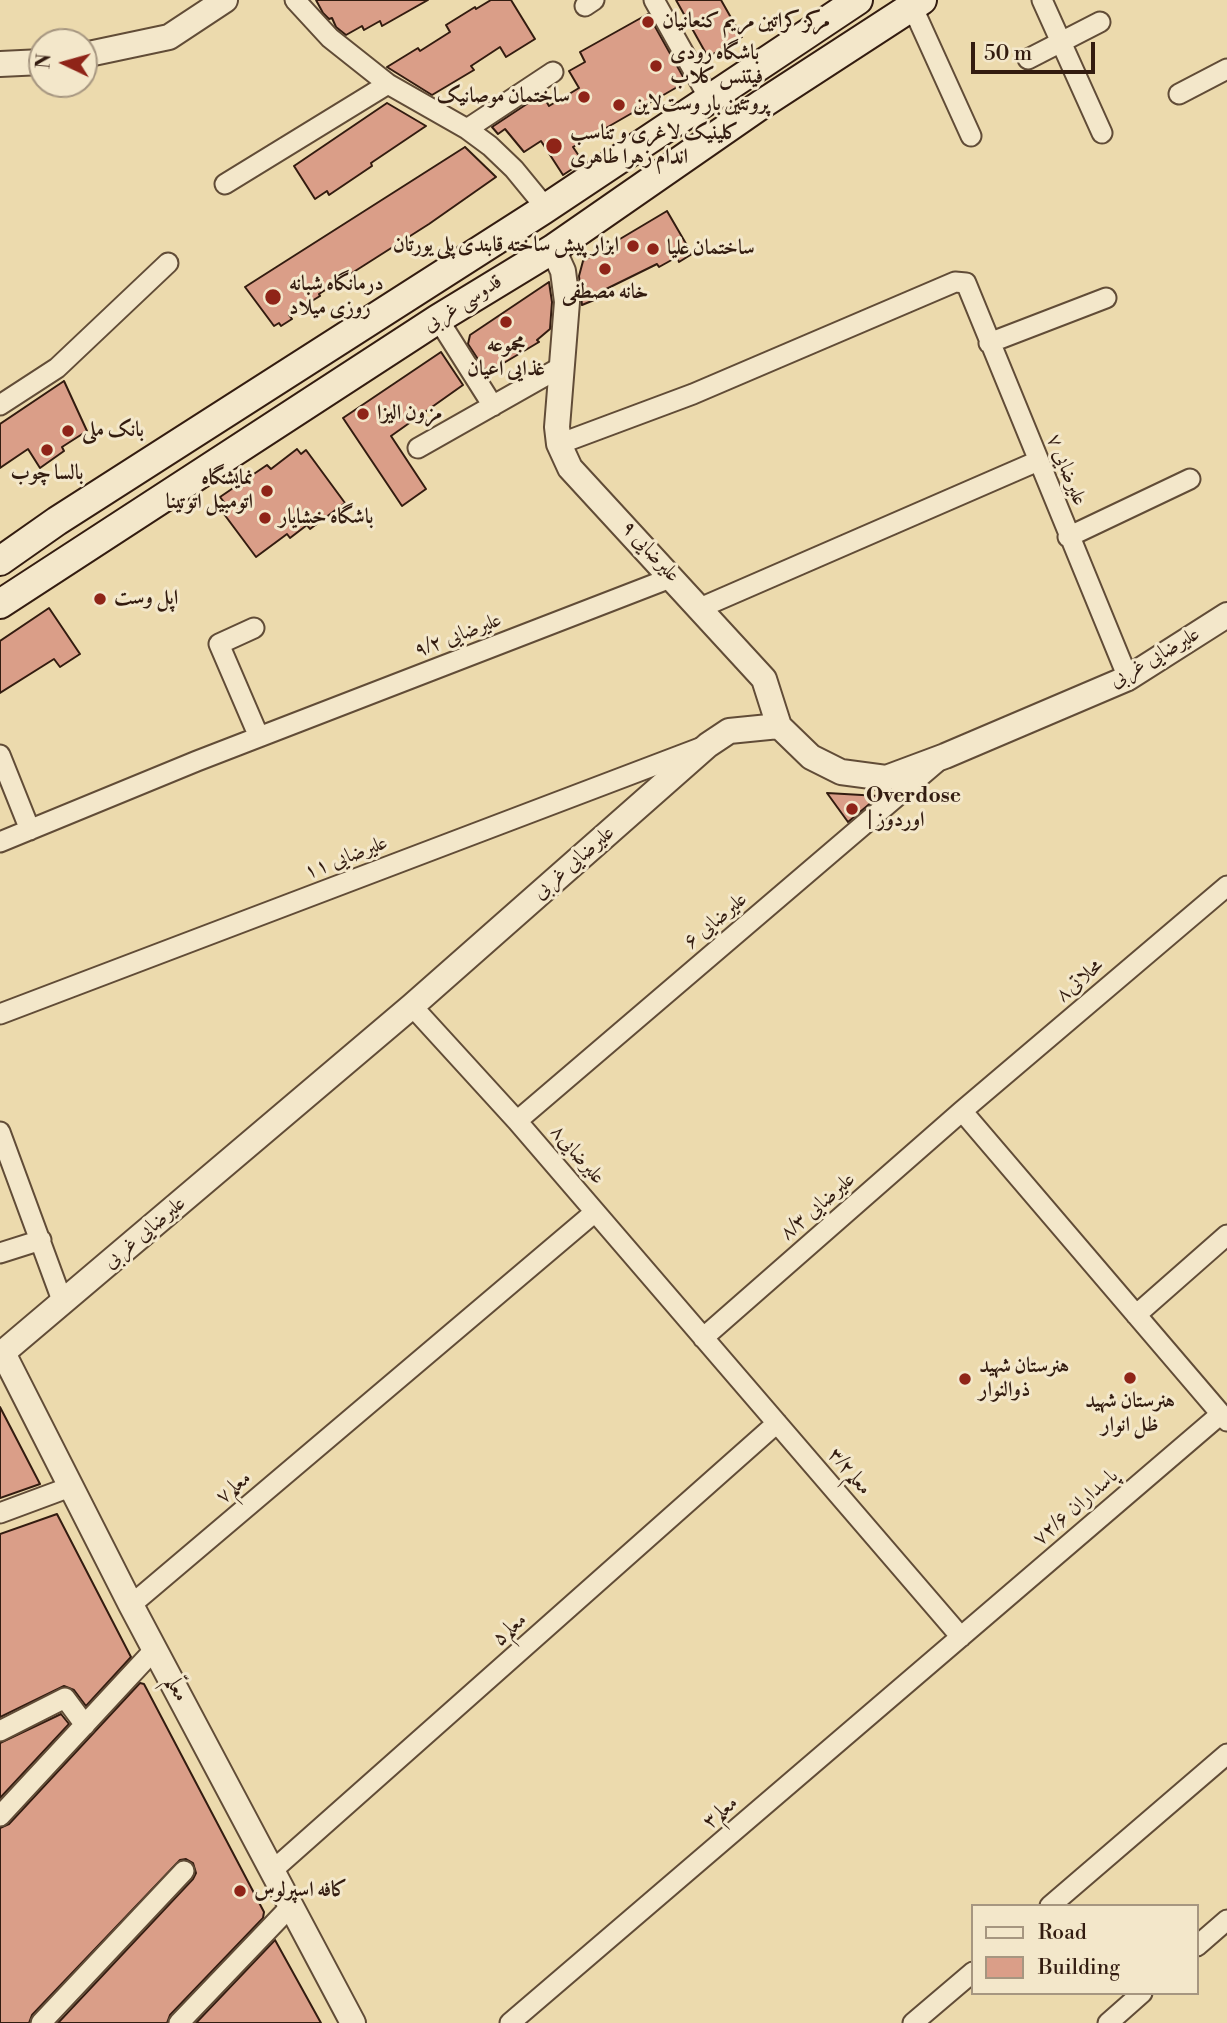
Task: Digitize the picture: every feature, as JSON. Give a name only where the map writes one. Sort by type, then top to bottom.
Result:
[{"type":"main road","name":"قدوسی غربی","points":[[0,561],[57,520],[546,208],[858,0]]},
{"type":"main road","name":"قدوسی غربی","points":[[0,604],[438,319],[553,249],[762,104],[917,3]]},
{"type":"street","points":[[98,52],[169,37],[225,0]]},
{"type":"street","points":[[295,0],[330,38],[388,85],[467,129],[491,146],[546,208]]},
{"type":"street","points":[[654,0],[709,99]]},
{"type":"street","points":[[1042,0],[1102,133]]},
{"type":"street","points":[[917,3],[971,136]]},
{"type":"street","points":[[1028,59],[1100,22]]},
{"type":"street","points":[[0,64],[28,63]]},
{"type":"street","points":[[1179,94],[1227,69]]},
{"type":"street","points":[[467,129],[553,72]]},
{"type":"street","points":[[225,184],[388,85]]},
{"type":"street","name":"۹ علیرضایی","points":[[553,249],[563,271],[568,302],[557,427],[559,444],[570,468],[764,679],[779,726]]},
{"type":"street","points":[[0,405],[57,368],[168,263]]},
{"type":"street","name":"۷ علیرضایی","points":[[559,444],[693,394],[960,281],[966,283],[1128,678]]},
{"type":"street","points":[[989,343],[1107,298]]},
{"type":"street","points":[[438,319],[494,405]]},
{"type":"street","points":[[418,448],[561,367]]},
{"type":"street","points":[[701,608],[1038,461]]},
{"type":"street","points":[[1068,537],[1191,479]]},
{"type":"street","name":"۹/۲ علیرضایی","points":[[0,842],[259,737],[673,577]]},
{"type":"street","name":"علیرضایی غربی","points":[[1,1354],[412,1006],[708,745],[729,731],[779,726],[811,757],[841,772],[886,778],[945,756],[1128,678],[1227,615]]},
{"type":"street","points":[[254,628],[219,644],[259,737]]},
{"type":"street","name":"۱۱ علیرضایی","points":[[0,1014],[708,745]]},
{"type":"street","points":[[0,755],[30,830]]},
{"type":"street","name":"۶ علیرضایی","points":[[517,1121],[945,756]]},
{"type":"street","name":"محلاتی۸","points":[[962,1111],[1227,886]]},
{"type":"street","name":"علیرضایی۸","points":[[412,1006],[517,1121],[703,1338]]},
{"type":"street","points":[[962,1111],[1224,1418]]},
{"type":"street","name":"۸/۳ علیرضایی","points":[[703,1338],[962,1111]]},
{"type":"street","points":[[0,1132],[5,1162],[41,1240],[63,1303]]},
{"type":"street","name":"معلم۷","points":[[131,1605],[595,1212]]},
{"type":"street","points":[[1136,1315],[1227,1235]]},
{"type":"street","points":[[0,1253],[41,1240]]},
{"type":"street","name":"معلم۳/۲","points":[[703,1338],[961,1637]]},
{"type":"street","name":"معلّم","points":[[1,1354],[352,2023]]},
{"type":"street","name":"۷۲/۶ پاسداران","points":[[961,1637],[1224,1418]]},
{"type":"street","name":"معلم۵","points":[[273,1870],[777,1423]]},
{"type":"street","points":[[0,1513],[71,1487]]},
{"type":"street","name":"معلم۳","points":[[510,2023],[961,1637]]},
{"type":"street","points":[[1,1815],[155,1649]]},
{"type":"street","points":[[0,1731],[65,1698],[85,1725]]},
{"type":"street","points":[[1052,1904],[1227,1754]]},
{"type":"street","points":[[41,2023],[184,1871]]},
{"type":"street","points":[[179,2023],[291,1906]]},
{"type":"street","points":[[1199,1944],[1227,1920]]},
{"type":"street","points":[[914,2023],[972,1973]]},
{"type":"street","points":[[1108,2023],[1140,1995]]},
{"type":"building","points":[[316,0],[428,0],[382,26],[380,21],[364,30],[362,26],[346,35],[336,27],[332,18],[329,19],[323,13]]},
{"type":"building","points":[[491,0],[511,0],[535,39],[506,57],[500,47],[471,66],[474,70],[432,95],[387,67],[450,32],[446,25]]},
{"type":"building","points":[[676,0],[721,0],[742,37],[708,57]]},
{"type":"building","points":[[648,14],[686,82],[573,147],[583,162],[563,175],[541,141],[524,152],[505,129],[498,134],[492,127],[542,94],[549,106],[579,88],[569,71],[585,62],[580,52]]},
{"type":"building","points":[[387,103],[426,126],[329,195],[327,191],[315,199],[294,166]]},
{"type":"building","points":[[465,147],[496,177],[429,224],[319,294],[320,296],[289,315],[292,319],[281,326],[279,323],[274,326],[245,287]]},
{"type":"building","points":[[667,211],[692,254],[679,262],[677,257],[659,267],[657,264],[596,294],[599,298],[582,305],[579,276],[583,261]]},
{"type":"building","points":[[549,282],[552,302],[550,329],[537,340],[539,342],[487,373],[468,344],[470,335]]},
{"type":"building","points":[[441,352],[463,385],[391,436],[426,489],[402,506],[343,418]]},
{"type":"building","points":[[64,381],[87,431],[62,447],[64,451],[40,468],[28,449],[0,468],[0,424]]},
{"type":"building","points":[[297,449],[301,454],[306,450],[345,503],[310,529],[307,525],[290,538],[287,534],[256,557],[218,506],[224,502],[220,497],[267,465],[271,469]]},
{"type":"building","points":[[49,608],[80,654],[60,667],[54,659],[0,693],[0,641]]},
{"type":"building","name":"Overdose | اوردوز","points":[[827,793],[879,796],[848,822]]},
{"type":"building","points":[[0,1407],[40,1484],[0,1498]]},
{"type":"building","points":[[57,1514],[131,1657],[86,1706],[74,1690],[64,1686],[0,1717],[0,1534]]},
{"type":"building","points":[[140,1683],[144,1684],[264,1912],[263,1918],[170,2015],[167,2023],[58,2023],[193,1879],[196,1873],[193,1863],[186,1859],[180,1860],[32,2015],[29,2023],[0,2023],[0,1828],[9,1824]]},
{"type":"building","points":[[61,1714],[69,1724],[0,1798],[0,1743]]},
{"type":"building","points":[[275,1940],[321,2023],[196,2023]]},
{"type":"place","name":"مرکز کراتین مریم کنعانیان","points":[[648,22]]},
{"type":"place","name":"باشگاه رودی فیتنس کلاب","points":[[656,66]]},
{"type":"place","name":"ساختمان موصانیک","points":[[584,97]]},
{"type":"place","name":"پروتئین بار وست‌لاین","points":[[619,105]]},
{"type":"place","name":"کلینیک لاغری و تناسب اندام زهرا طاهری","points":[[554,146]]},
{"type":"place","name":"ابزار پیش ساخته قابندی پلی یورتان","points":[[633,246]]},
{"type":"place","name":"ساختمان علیا","points":[[653,249]]},
{"type":"place","name":"خانه مصطفی","points":[[605,269]]},
{"type":"place","name":"درمانگاه شبانه روزی میلاد","points":[[273,297]]},
{"type":"place","name":"مجموعه غذایی اعیان","points":[[506,322]]},
{"type":"place","name":"مزون الیزا","points":[[363,414]]},
{"type":"place","name":"بانک ملی","points":[[68,431]]},
{"type":"place","name":"بالسا چوب","points":[[47,450]]},
{"type":"place","name":"نمایشگاه اتومبیل اتوتینا","points":[[267,491]]},
{"type":"place","name":"باشگاه خشایار","points":[[265,518]]},
{"type":"place","name":"اپل وست","points":[[100,599]]},
{"type":"place","name":"Overdose | اوردوز","points":[[852,809]]},
{"type":"place","name":"هنرستان شهید ظل انوار","points":[[1130,1378]]},
{"type":"place","name":"هنرستان شهید ذوالنوار","points":[[965,1379]]},
{"type":"place","name":"کافه اسپرلوس","points":[[240,1891]]}]
